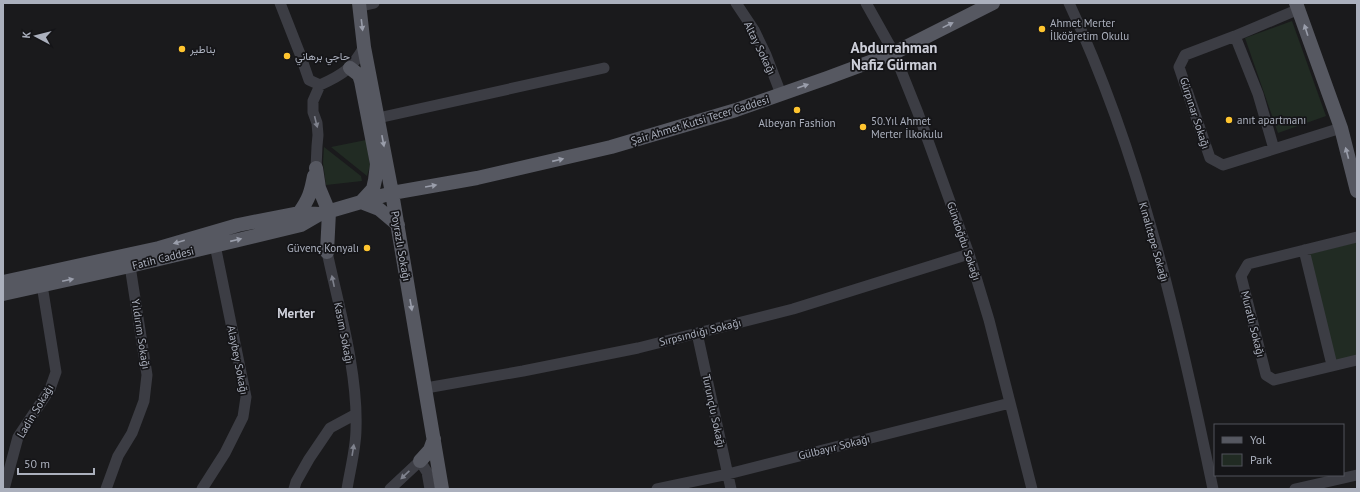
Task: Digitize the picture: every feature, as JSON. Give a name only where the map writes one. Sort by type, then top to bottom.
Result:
[{"type":"main road","name":"Şair Ahmet Kutsi Tecer Caddesi","points":[[392,193],[477,178],[611,147],[736,110],[894,53],[993,3]]},
{"type":"main road","name":"Poyrazlı Sokağı","points":[[359,5],[364,47],[398,225],[442,489]]},
{"type":"main road","points":[[1298,6],[1341,128],[1357,191]]},
{"type":"main road","points":[[350,68],[361,81],[377,164],[376,180],[373,189],[361,202],[379,209],[398,225]]},
{"type":"main road","points":[[299,213],[307,202],[311,193],[316,168]]},
{"type":"main road","points":[[316,168],[325,213],[327,252]]},
{"type":"main road","name":"Fatih Caddesi","points":[[3,294],[130,266],[301,225],[325,213],[392,193]]},
{"type":"main road","name":"Fatih Caddesi","points":[[3,282],[159,248],[238,225],[299,213],[325,213]]},
{"type":"main road","points":[[420,461],[430,450],[434,438]]},
{"type":"main road","points":[[420,461],[433,463],[439,472]]},
{"type":"street","points":[[280,3],[309,80],[320,85]]},
{"type":"street","points":[[359,5],[374,3]]},
{"type":"street","name":"Altay Sokağı","points":[[736,3],[754,30],[766,55],[781,94]]},
{"type":"street","name":"Gündoğdu Sokağı","points":[[866,3],[894,53],[918,113],[970,254],[990,320],[1032,489]]},
{"type":"street","name":"Kınalıtepe Sokağı","points":[[1069,3],[1083,33],[1114,113],[1150,222],[1176,320],[1213,489]]},
{"type":"street","name":"Gürpınar Sokağı","points":[[1298,6],[1235,36],[1185,55],[1179,67],[1210,158],[1223,165],[1341,128]]},
{"type":"street","points":[[1235,36],[1258,94],[1274,149]]},
{"type":"street","points":[[316,168],[318,135],[317,123],[313,112],[313,101],[320,85],[335,78],[350,68],[357,60],[364,47]]},
{"type":"street","points":[[378,118],[604,68]]},
{"type":"street","name":"Muratlı Sokağı","points":[[1357,236],[1248,264],[1241,276],[1266,375],[1274,380],[1357,360]]},
{"type":"street","name":"Alaybey Sokağı","points":[[202,489],[225,453],[243,418],[246,397],[215,245]]},
{"type":"street","points":[[1304,250],[1332,365]]},
{"type":"street","name":"Kasım Sokağı","points":[[327,252],[347,347],[354,390],[356,430],[347,489]]},
{"type":"street","name":"Sırpsındığı Sokağı","points":[[426,388],[523,371],[638,348],[793,309],[970,254]]},
{"type":"street","name":"Yıldırım Sokağı","points":[[106,489],[118,456],[132,433],[144,401],[147,375],[130,266]]},
{"type":"street","name":"Ladin Sokağı","points":[[4,489],[18,437],[50,390],[56,372],[42,286]]},
{"type":"street","name":"Turunçlu Sokağı","points":[[697,333],[731,489]]},
{"type":"street","name":"Gülbayır Sokağı","points":[[657,489],[728,474],[1010,403]]},
{"type":"street","points":[[294,489],[296,482],[309,459],[330,428],[356,414]]},
{"type":"street","points":[[390,489],[420,461],[427,472],[430,489]]},
{"type":"street","points":[[1295,489],[1357,475]]},
{"type":"green space","points":[[1292,21],[1326,116],[1278,133],[1245,38]]},
{"type":"green space","points":[[366,140],[370,165],[367,176],[331,147]]},
{"type":"green space","points":[[324,147],[361,176],[362,181],[326,185],[323,163]]},
{"type":"green space","points":[[1357,242],[1357,356],[1335,361],[1309,254]]},
{"type":"place","name":"Ahmet Merter İlköğretim Okulu","points":[[1042,29]]},
{"type":"place","name":"بناطير","points":[[182,49]]},
{"type":"place","name":"حاجي برهاني","points":[[287,56]]},
{"type":"place","name":"Albeyan Fashion","points":[[797,110]]},
{"type":"place","name":"anıt apartmanı","points":[[1229,120]]},
{"type":"place","name":"50.Yıl Ahmet Merter İlkokulu","points":[[863,127]]},
{"type":"place","name":"Güvenç Konyalı","points":[[367,248]]},
{"type":"district","name":"Abdurrahman Nafiz Gürman","points":[[894,56]]},
{"type":"district","name":"Merter","points":[[296,313]]}]
